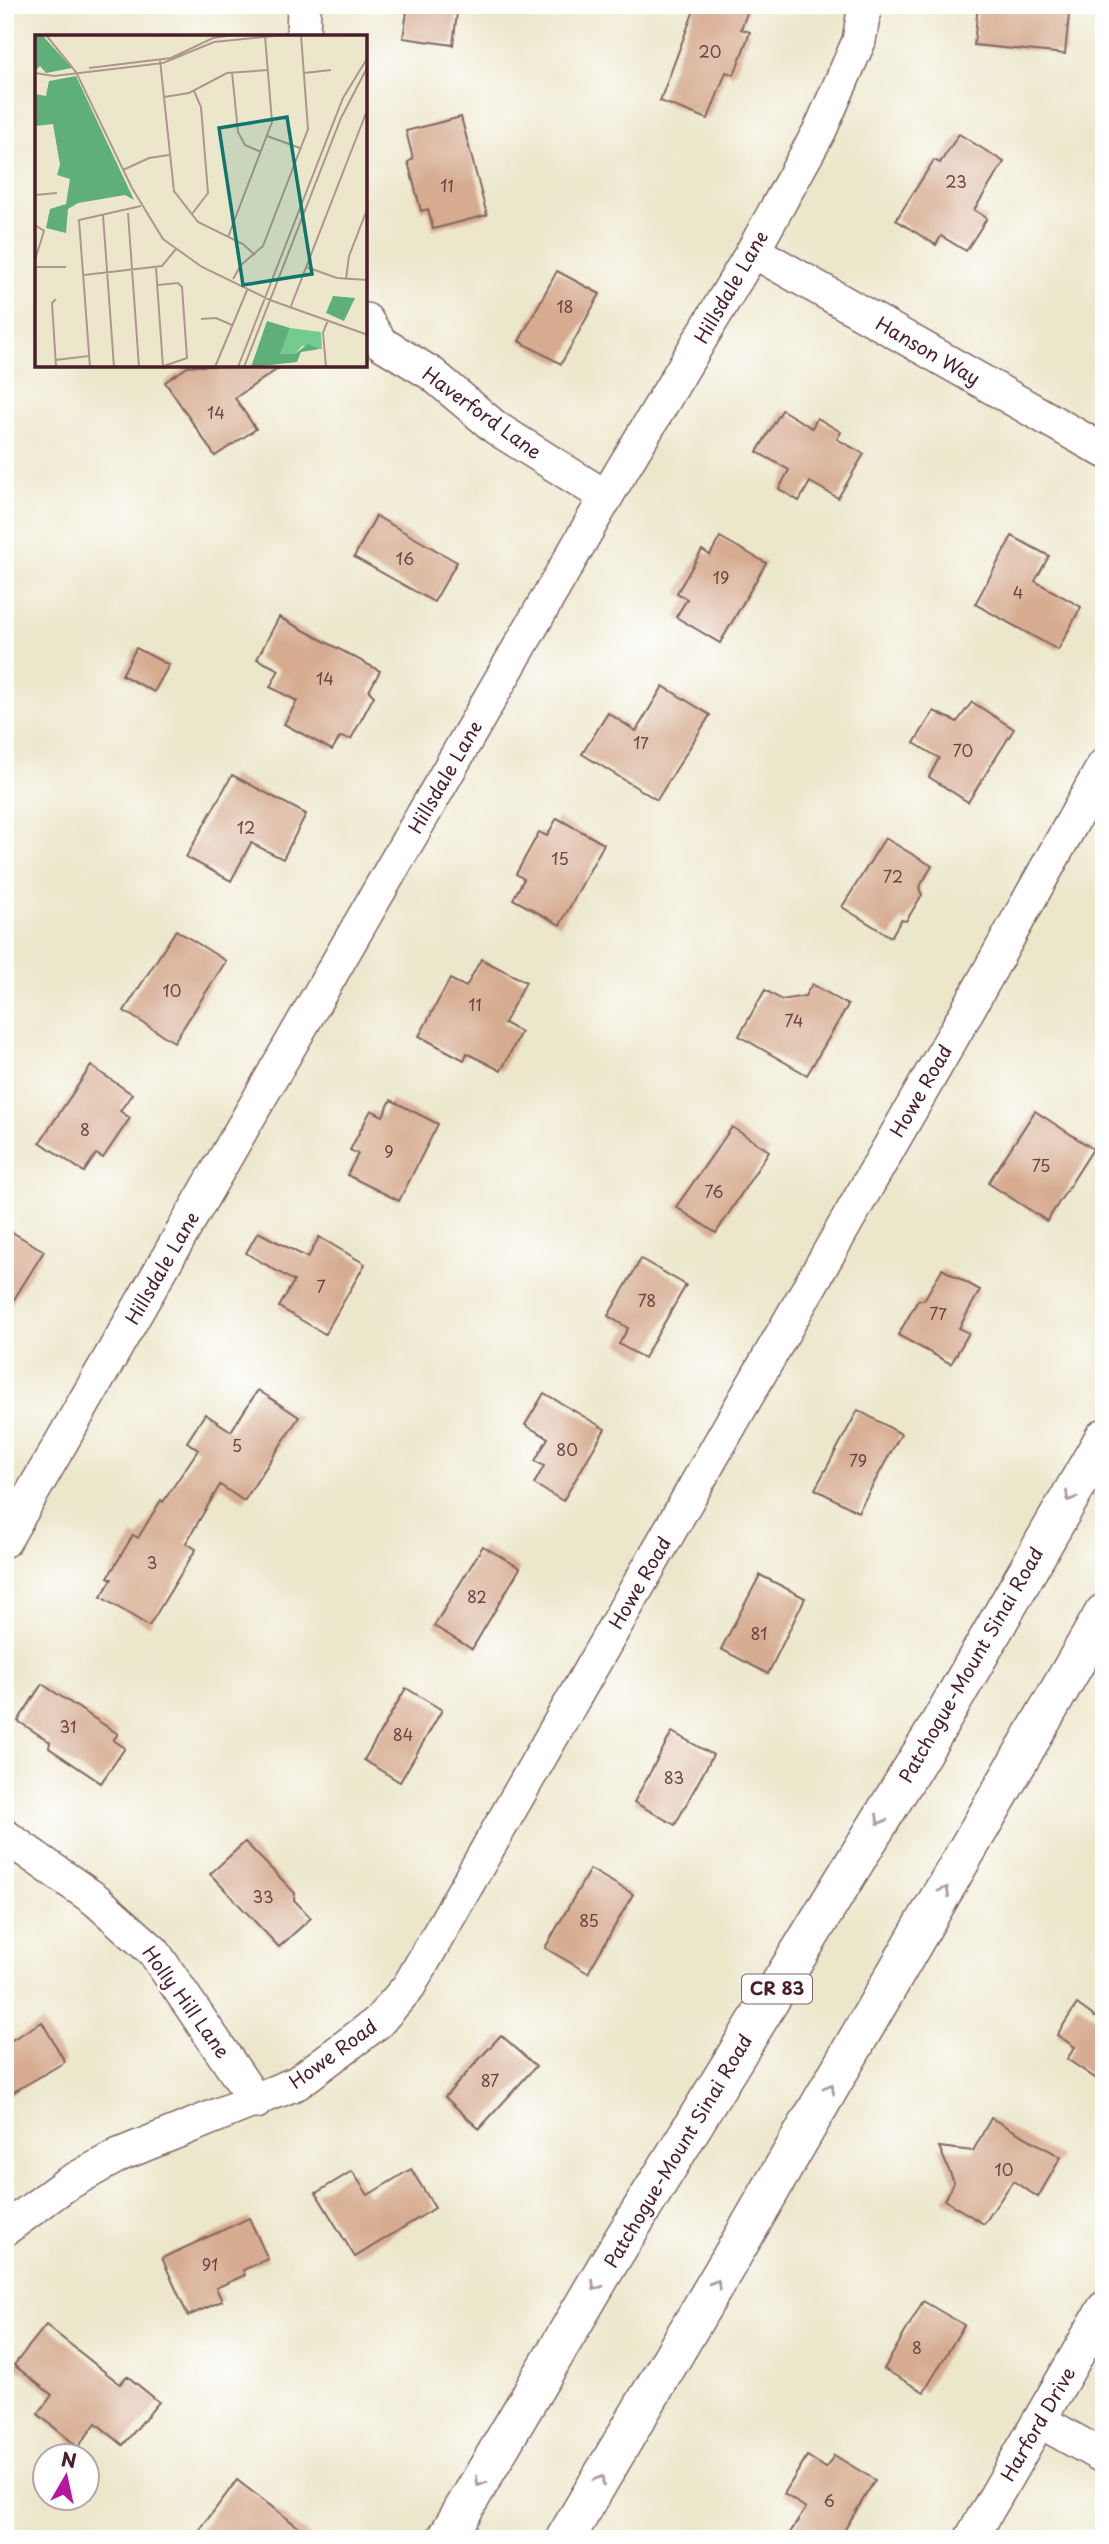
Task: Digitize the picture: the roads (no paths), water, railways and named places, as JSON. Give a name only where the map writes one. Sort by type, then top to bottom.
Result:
[{"type":"highway","name":"Patchogue-Mount Sinai Road","points":[[446,2539],[606,2269],[937,1728],[1104,1438]]},
{"type":"highway","points":[[565,2539],[746,2234],[1104,1613]]},
{"type":"street","points":[[303,35],[304,5]]},
{"type":"street","name":"Hillsdale Lane","points":[[5,1540],[820,130],[859,41],[864,5]]},
{"type":"street","name":"Hanson Way","points":[[752,251],[1104,451]]},
{"type":"street","name":"Haverford Lane","points":[[368,323],[381,342],[432,374],[496,428],[606,497]]},
{"type":"street","name":"Howe Road","points":[[5,2229],[65,2185],[119,2155],[256,2102],[297,2083],[379,2022],[409,1986],[965,1015],[1104,765]]},
{"type":"street","name":"Holly Hill Lane","points":[[5,1836],[96,1900],[154,1952],[256,2102]]},
{"type":"street","name":"Harford Drive","points":[[971,2539],[1104,2308]]},
{"type":"street","points":[[1040,2421],[1104,2457]]}]
